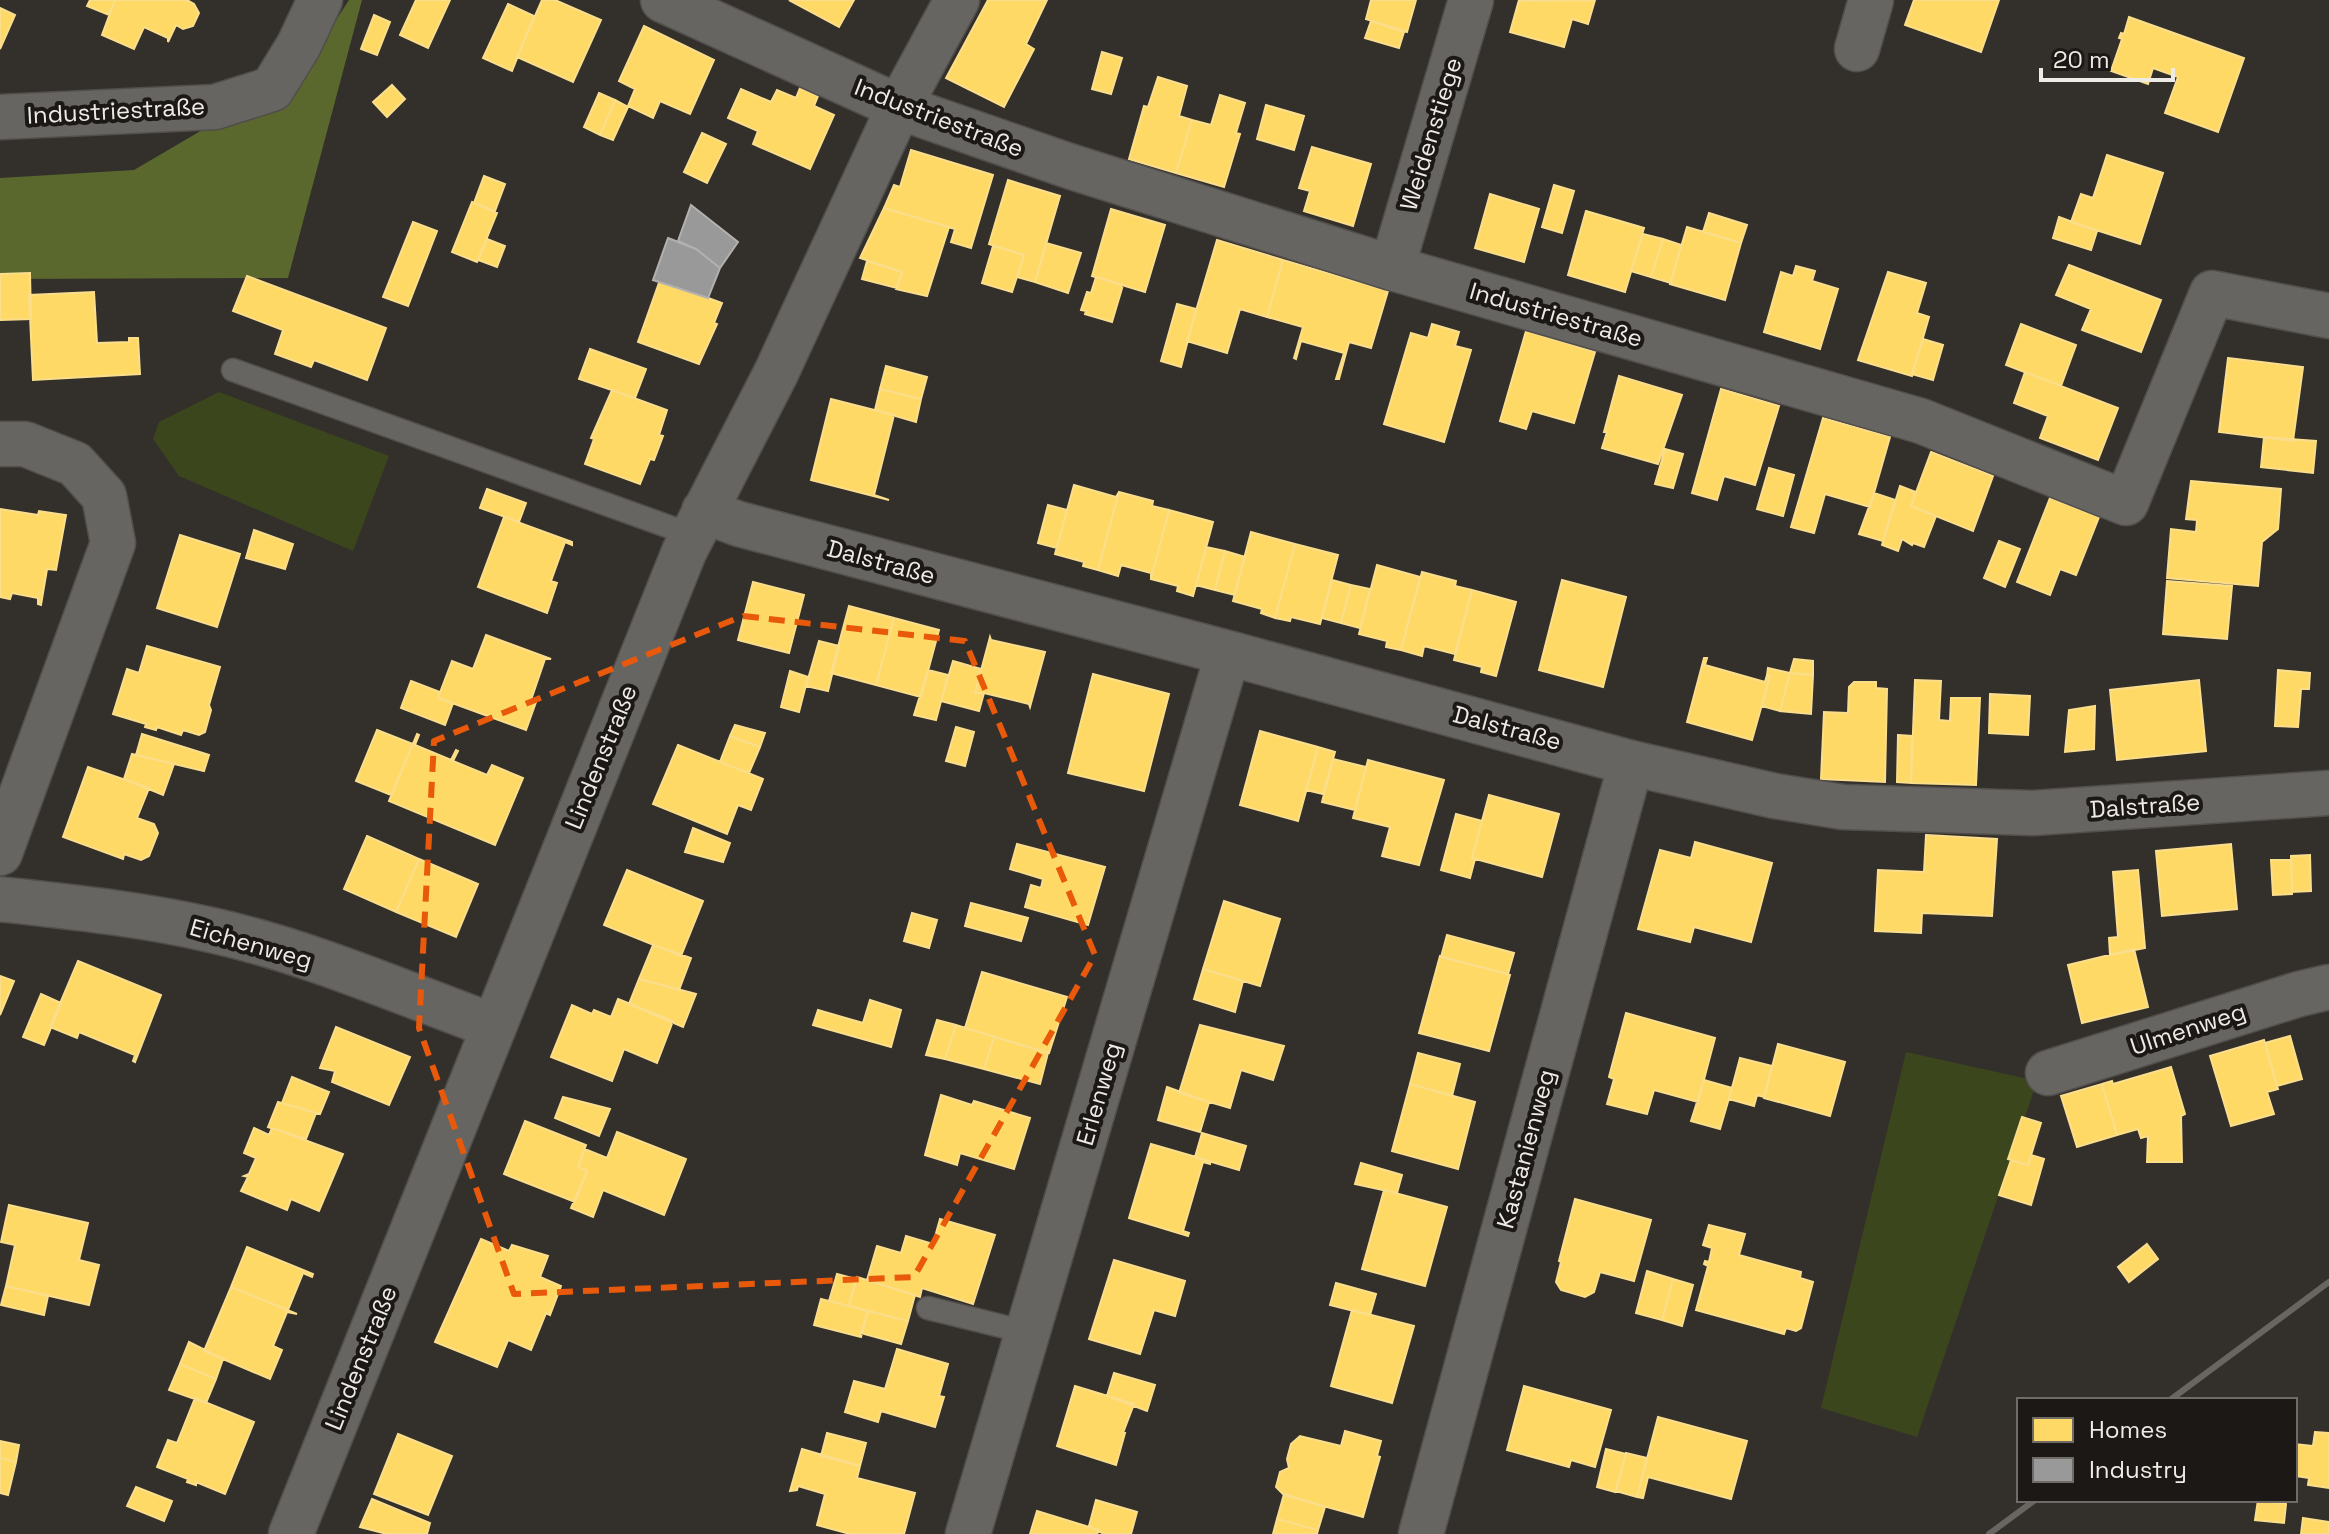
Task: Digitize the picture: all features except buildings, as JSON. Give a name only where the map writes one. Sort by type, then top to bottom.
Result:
[{"type":"street","name":"Industriestraße","points":[[0,117],[215,107],[272,89],[299,45],[320,0]]},
{"type":"street","name":"Lindenstraße","points":[[291,1534],[698,523],[776,373],[899,107],[957,0]]},
{"type":"street","name":"Weidenstiege","points":[[1392,268],[1471,0]]},
{"type":"street","points":[[1857,49],[1871,0]]},
{"type":"street","name":"Industriestraße","points":[[671,2],[899,107],[1069,166],[1392,268],[1921,421],[2126,503],[2212,293],[2329,316]]},
{"type":"street","points":[[0,444],[25,444],[75,464],[104,496],[113,543],[0,853]]},
{"type":"street","name":"Dalstraße","points":[[698,523],[754,528],[1631,763],[1775,796],[1843,807],[2033,813],[2329,793]]},
{"type":"street","name":"Erlenweg","points":[[968,1534],[1030,1333],[1228,653]]},
{"type":"street","name":"Kastanienweg","points":[[1421,1534],[1631,763]]},
{"type":"street","name":"Eichenweg","points":[[0,899],[118,912],[213,930],[285,950],[493,1026]]},
{"type":"street","name":"Ulmenweg","points":[[2048,1073],[2329,987]]},
{"type":"lane","points":[[233,370],[698,523]]},
{"type":"lane","points":[[928,1308],[1030,1333]]},
{"type":"highlighted area","points":[[743,616],[965,641],[1095,955],[914,1277],[514,1294],[419,1028],[434,741]]},
{"type":"green space","points":[[349,0],[362,0],[288,278],[0,279],[0,178],[134,170],[272,89],[316,51]]},
{"type":"green space","points":[[219,392],[389,456],[353,551],[179,476],[153,439],[159,422]]},
{"type":"green space","points":[[1906,1052],[2037,1081],[1917,1437],[1821,1408]]},
{"type":"railway","points":[[2173,1398],[2329,1282]]},
{"type":"railway","points":[[1989,1534],[2032,1502]]}]
